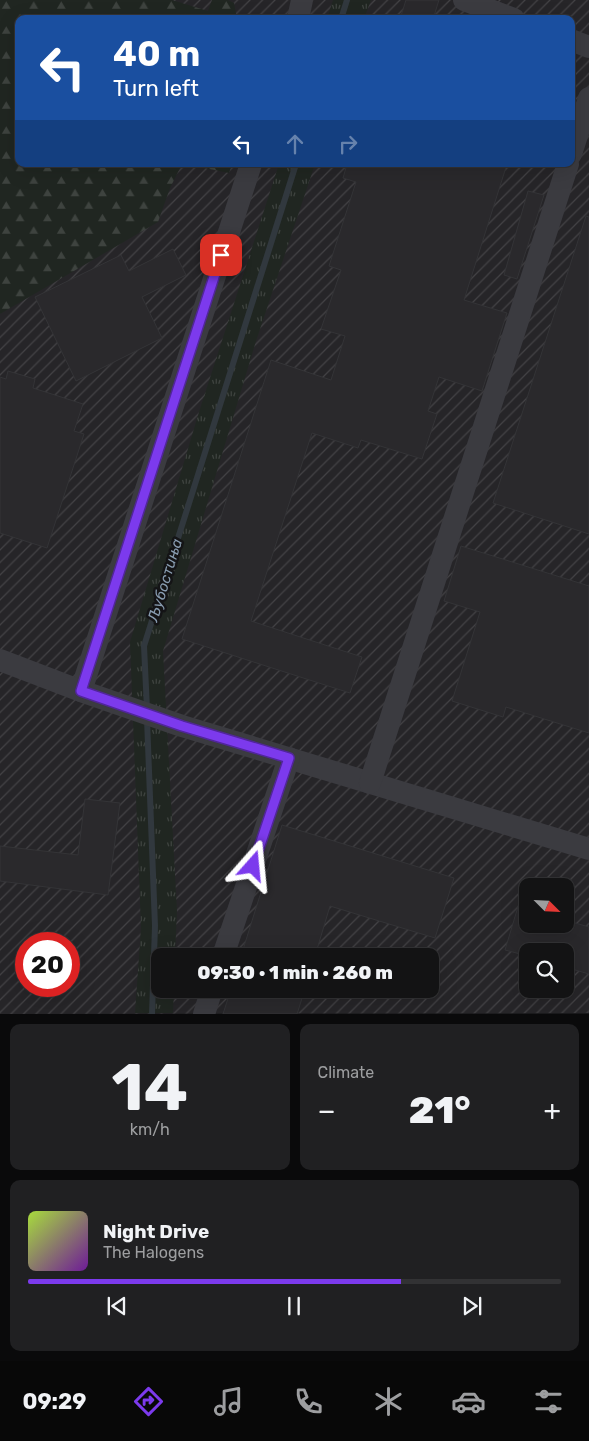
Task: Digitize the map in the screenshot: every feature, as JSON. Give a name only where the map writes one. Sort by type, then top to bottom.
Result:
[{"type":"lane","points":[[299,15],[302,0]]},
{"type":"lane","points":[[464,0],[503,15]]},
{"type":"lane","points":[[575,42],[589,47]]},
{"type":"lane","points":[[575,142],[589,98]]},
{"type":"lane","points":[[81,691],[250,167]]},
{"type":"lane","points":[[370,783],[567,167]]},
{"type":"lane","points":[[0,660],[81,691],[182,726],[589,850]]},
{"type":"lane","points":[[226,948],[289,758]]},
{"type":"lane","points":[[204,1014],[209,998]]},
{"type":"shaded area","points":[[0,0],[589,0],[589,1013],[0,1014]]},
{"type":"green space","points":[[0,0],[172,0],[208,11],[212,0],[228,0],[234,3],[236,15],[15,15],[15,167],[188,167],[180,168],[170,188],[158,222],[0,314]]},
{"type":"green space","points":[[333,0],[371,0],[365,15],[328,15]]},
{"type":"green space","points":[[200,167],[231,167],[229,173]]},
{"type":"green space","points":[[278,167],[314,167],[256,341],[163,651],[177,911],[175,948],[151,948],[151,998],[174,998],[173,1013],[135,1013],[141,928],[130,642],[199,412]]},
{"type":"building","points":[[406,0],[439,0],[434,15],[401,15]]},
{"type":"building","points":[[346,167],[506,167],[464,300],[507,313],[482,391],[439,377],[428,411],[437,414],[422,459],[361,440],[358,448],[312,433],[251,621],[362,657],[350,693],[182,639],[271,360],[331,380],[345,336],[321,329],[341,270],[329,266],[356,182],[343,178]]},
{"type":"building","points":[[528,191],[544,195],[517,279],[504,275]]},
{"type":"building","points":[[586,216],[589,217],[589,534],[493,503]]},
{"type":"building","points":[[173,249],[186,275],[142,297],[162,338],[76,381],[35,297],[121,255],[129,271]]},
{"type":"building","points":[[8,371],[35,379],[33,388],[83,404],[74,431],[84,434],[47,548],[0,533],[0,377],[6,379]]},
{"type":"building","points":[[461,546],[589,586],[589,733],[506,707],[503,717],[452,701],[480,612],[444,601]]},
{"type":"building","points":[[85,799],[120,803],[108,895],[0,881],[0,846],[78,855]]},
{"type":"building","points":[[282,825],[454,878],[435,938],[330,906],[317,948],[244,948]]},
{"type":"building","points":[[519,903],[519,933],[574,933],[574,923],[589,927],[589,974],[574,970],[574,943],[519,943],[519,954],[505,950]]},
{"type":"building","points":[[228,998],[302,998],[297,1014],[223,1014]]},
{"type":"waterway","name":"Љубостиња","points":[[342,15],[347,0]]},
{"type":"waterway","name":"Љубостиња","points":[[147,709],[144,646],[295,167]]},
{"type":"waterway","name":"Љубостиња","points":[[147,719],[155,926],[152,1014]]},
{"type":"route","points":[[221,255],[81,691],[182,726],[289,758],[253,866]]}]
